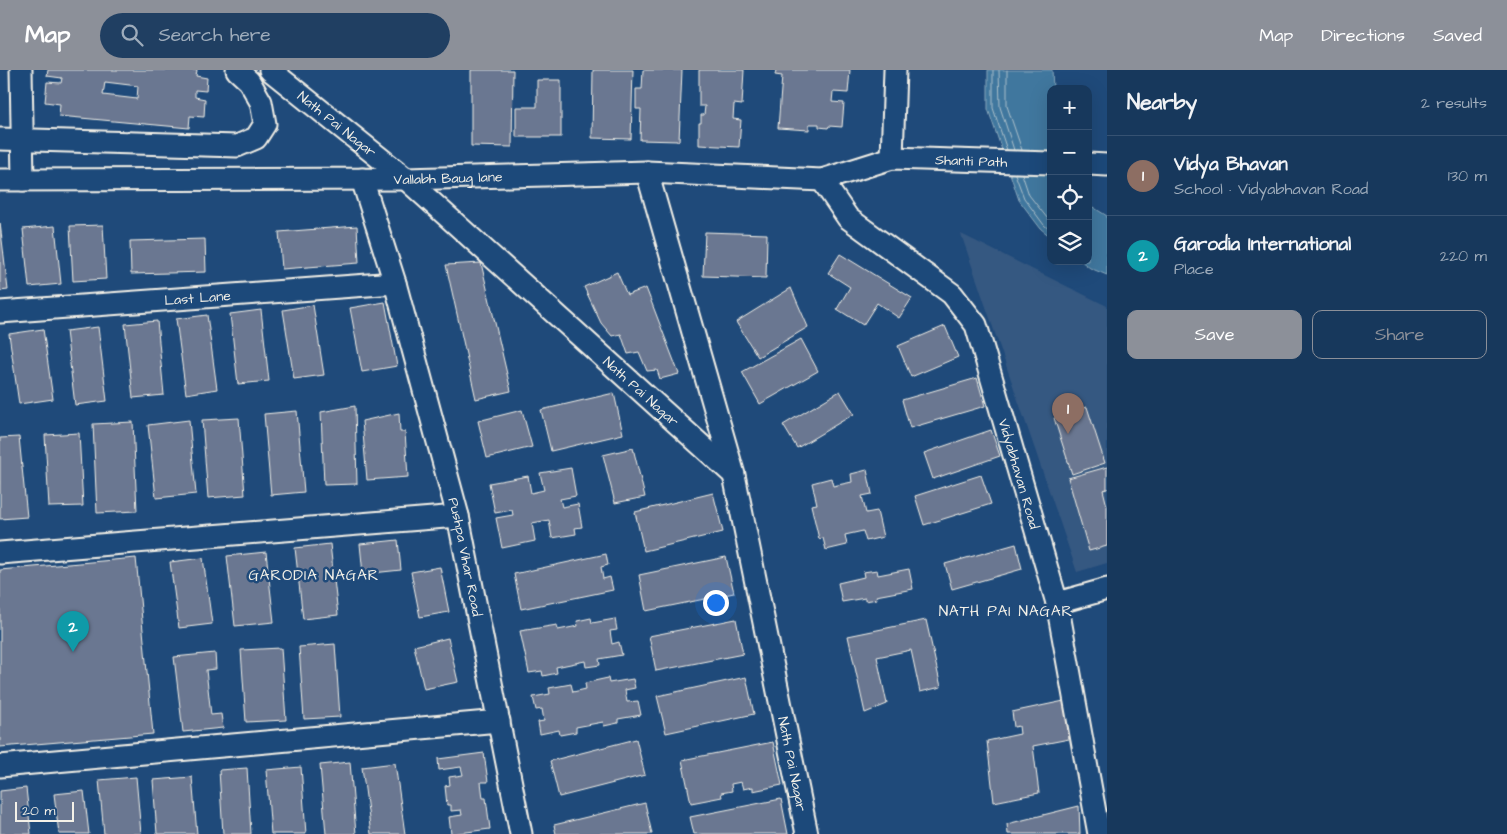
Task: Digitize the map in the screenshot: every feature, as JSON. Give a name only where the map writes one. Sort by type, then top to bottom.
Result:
[{"type":"street","points":[[21,70],[23,180]]},
{"type":"street","points":[[0,139],[237,146],[256,138],[265,124],[261,102],[249,81],[237,70]]},
{"type":"street","name":"Nath Pai Nagar","points":[[270,70],[406,179],[734,474],[807,834]]},
{"type":"street","points":[[892,158],[895,70]]},
{"type":"street","points":[[196,179],[197,144]]},
{"type":"street","name":"Vallabh Baug lane","points":[[0,180],[406,179],[647,172],[822,180],[892,158]]},
{"type":"street","name":"Shanti Path","points":[[892,158],[1047,163]]},
{"type":"street","points":[[1092,164],[1107,165]]},
{"type":"street","points":[[647,172],[734,474]]},
{"type":"street","name":"Pushpa Vihar Road","points":[[362,179],[395,283],[458,516],[521,834]]},
{"type":"street","name":"Vidyabhavan Road","points":[[822,180],[848,218],[952,294],[976,324],[1057,603],[1099,834]]},
{"type":"street","name":"Last Lane","points":[[0,312],[395,283]]},
{"type":"street","points":[[0,553],[458,516]]},
{"type":"street","points":[[1057,603],[1107,589]]},
{"type":"street","points":[[0,766],[498,721]]},
{"type":"shaded area","points":[[961,234],[1107,306],[1107,563],[1077,572]]},
{"type":"water","points":[[988,70],[1052,70],[1053,85],[1047,85],[1047,234],[1041,229],[1019,200],[988,109]]},
{"type":"water","points":[[1092,207],[1107,216],[1107,275],[1086,265],[1092,265]]},
{"type":"building","points":[[48,70],[197,70],[196,76],[207,78],[206,91],[195,90],[195,97],[205,99],[204,117],[190,116],[189,128],[59,116],[60,104],[45,102],[47,82],[61,83],[62,78],[47,76]],"holes":[[[105,82],[138,86],[137,99],[103,95]]]},
{"type":"building","points":[[471,70],[513,70],[512,147],[471,146]]},
{"type":"building","points":[[593,70],[633,70],[631,139],[592,138]]},
{"type":"building","points":[[643,70],[682,70],[679,141],[640,140],[641,109],[636,109],[636,89],[642,89]]},
{"type":"building","points":[[699,70],[744,70],[742,105],[734,104],[733,119],[741,120],[739,147],[699,145],[699,123],[701,123],[701,115],[704,115],[705,106],[699,106]]},
{"type":"building","points":[[776,70],[850,70],[848,93],[833,92],[832,102],[844,103],[842,127],[829,126],[828,128],[819,127],[819,124],[809,124],[809,130],[778,128],[782,76],[775,75]]},
{"type":"building","points":[[537,80],[561,80],[561,137],[516,137],[516,107],[537,107]]},
{"type":"building","points":[[0,223],[8,290],[0,291]]},
{"type":"building","points":[[103,225],[106,279],[73,281],[70,226]]},
{"type":"building","points":[[55,226],[61,284],[29,287],[23,229]]},
{"type":"building","points":[[357,226],[359,263],[282,269],[279,232]]},
{"type":"building","points":[[705,232],[767,234],[766,278],[703,276]]},
{"type":"building","points":[[205,239],[206,272],[131,274],[130,241]]},
{"type":"building","points":[[840,254],[912,298],[899,318],[877,303],[863,325],[837,309],[850,287],[828,273]]},
{"type":"building","points":[[481,263],[511,391],[476,399],[446,265]]},
{"type":"building","points":[[617,272],[627,295],[646,288],[679,374],[660,379],[657,370],[647,371],[639,352],[628,354],[621,334],[612,336],[601,323],[584,287]]},
{"type":"building","points":[[791,288],[808,327],[758,357],[736,322]]},
{"type":"building","points":[[385,302],[397,366],[362,372],[350,308]]},
{"type":"building","points":[[313,305],[324,375],[294,379],[283,310]]},
{"type":"building","points":[[261,310],[269,381],[238,384],[230,314]]},
{"type":"building","points":[[207,315],[217,389],[186,394],[176,319]]},
{"type":"building","points":[[157,321],[164,395],[133,398],[125,324]]},
{"type":"building","points":[[945,326],[958,357],[911,377],[898,346]]},
{"type":"building","points":[[98,327],[107,401],[75,405],[66,331]]},
{"type":"building","points":[[43,329],[53,399],[19,404],[9,334]]},
{"type":"building","points":[[801,339],[818,371],[760,404],[742,372]]},
{"type":"building","points":[[977,378],[985,406],[910,428],[902,400]]},
{"type":"building","points":[[840,391],[854,414],[797,448],[783,425]]},
{"type":"building","points":[[614,393],[623,434],[551,451],[541,410]]},
{"type":"building","points":[[355,406],[357,484],[324,485],[321,412]]},
{"type":"building","points":[[1087,407],[1105,463],[1072,474],[1054,418]]},
{"type":"building","points":[[522,410],[532,447],[487,458],[478,421]]},
{"type":"building","points":[[297,411],[304,492],[271,495],[264,414]]},
{"type":"building","points":[[399,413],[400,432],[405,432],[408,477],[367,480],[362,421]]},
{"type":"building","points":[[239,418],[245,495],[208,498],[202,420]]},
{"type":"building","points":[[189,420],[196,494],[156,498],[148,425]]},
{"type":"building","points":[[133,422],[137,511],[97,513],[93,424]]},
{"type":"building","points":[[991,430],[1000,456],[933,479],[924,453]]},
{"type":"building","points":[[79,433],[83,506],[49,507],[45,435]]},
{"type":"building","points":[[19,437],[27,517],[0,519],[0,438]]},
{"type":"building","points":[[633,448],[645,497],[615,503],[603,455]]},
{"type":"building","points":[[1107,467],[1107,489],[1103,490],[1107,506],[1107,546],[1089,551],[1068,478]]},
{"type":"building","points":[[571,468],[576,496],[560,499],[562,507],[578,504],[582,527],[575,528],[576,534],[552,538],[549,520],[532,523],[535,541],[502,548],[496,518],[513,515],[512,510],[495,513],[489,483],[528,476],[531,493],[544,490],[540,473]]},
{"type":"building","points":[[867,470],[872,494],[862,496],[866,513],[877,511],[883,537],[866,541],[863,531],[845,535],[847,545],[826,550],[823,538],[819,539],[811,505],[817,504],[812,483],[831,478],[833,486],[852,482],[851,474]]},
{"type":"building","points":[[981,475],[991,504],[924,525],[915,496]]},
{"type":"building","points":[[713,493],[723,532],[644,551],[635,512]]},
{"type":"building","points":[[398,540],[401,570],[363,574],[360,544]]},
{"type":"building","points":[[330,544],[338,615],[303,619],[295,548]]},
{"type":"building","points":[[1016,544],[1022,569],[952,589],[945,564]]},
{"type":"building","points":[[266,552],[274,622],[235,626],[227,556]]},
{"type":"building","points":[[606,554],[608,565],[601,567],[603,579],[610,577],[613,590],[521,609],[514,574]]},
{"type":"building","points":[[726,557],[734,593],[646,611],[639,575]]},
{"type":"building","points":[[136,558],[153,734],[0,747],[0,570]]},
{"type":"building","points":[[203,558],[212,624],[179,628],[170,562]]},
{"type":"building","points":[[440,567],[449,612],[420,617],[411,572]]},
{"type":"building","points":[[909,569],[913,589],[876,596],[877,599],[865,601],[865,598],[842,602],[838,583],[864,577],[863,572],[877,570],[878,575]]},
{"type":"building","points":[[591,618],[592,623],[615,619],[617,630],[610,631],[612,644],[619,642],[622,655],[599,659],[600,665],[586,667],[585,661],[556,667],[557,673],[543,676],[542,671],[529,673],[520,631],[557,625],[558,630],[578,626],[577,621]]},
{"type":"building","points":[[736,619],[743,654],[656,671],[649,636]]},
{"type":"building","points":[[926,620],[941,687],[920,692],[911,650],[877,657],[887,704],[865,713],[848,636]]},
{"type":"building","points":[[448,638],[458,682],[424,689],[414,646]]},
{"type":"building","points":[[335,644],[340,717],[304,719],[299,647]]},
{"type":"building","points":[[281,648],[286,720],[246,722],[241,650]]},
{"type":"building","points":[[215,653],[216,669],[206,670],[211,715],[221,714],[223,728],[183,732],[174,657]]},
{"type":"building","points":[[746,677],[754,714],[666,733],[657,696]]},
{"type":"building","points":[[608,678],[609,683],[633,679],[635,688],[625,690],[627,702],[638,701],[641,715],[618,719],[618,723],[604,726],[603,722],[576,727],[576,732],[560,735],[559,730],[540,734],[538,722],[544,721],[542,709],[536,710],[533,697],[550,694],[549,688],[571,684],[573,692],[586,689],[585,683]]},
{"type":"building","points":[[1064,701],[1069,739],[1033,746],[1039,793],[994,802],[987,741],[1020,734],[1019,726],[1014,727],[1012,712]]},
{"type":"building","points":[[636,739],[645,775],[559,797],[550,761]]},
{"type":"building","points":[[773,742],[782,785],[753,791],[753,787],[743,789],[741,782],[731,784],[732,791],[721,793],[722,797],[691,803],[682,760]]},
{"type":"building","points":[[484,753],[488,782],[481,782],[483,798],[486,798],[490,829],[451,834],[449,817],[462,815],[461,810],[451,811],[451,805],[447,805],[445,786],[450,785],[449,777],[463,775],[461,767],[439,770],[438,759]]},
{"type":"building","points":[[350,762],[356,834],[326,834],[320,765]]},
{"type":"building","points":[[395,763],[405,834],[371,834],[362,767]]},
{"type":"building","points":[[301,767],[306,834],[271,834],[266,770]]},
{"type":"building","points":[[247,768],[251,834],[223,834],[219,770]]},
{"type":"building","points":[[136,777],[141,834],[104,834],[99,780]]},
{"type":"building","points":[[192,777],[197,834],[157,834],[153,780]]},
{"type":"building","points":[[26,788],[31,834],[0,834],[0,791]]},
{"type":"building","points":[[84,791],[89,834],[59,834],[54,794]]},
{"type":"building","points":[[781,799],[788,834],[694,834],[690,817]]},
{"type":"building","points":[[645,803],[652,834],[556,834],[554,825]]},
{"type":"building","points":[[1079,806],[1080,834],[1008,834],[1007,824]]},
{"type":"place","name":"Vidya Bhavan","points":[[1068,434]]},
{"type":"place","name":"Garodia International","points":[[73,652]]},
{"type":"district","name":"GARODIA NAGAR","points":[[314,575]]},
{"type":"district","name":"NATH PAI NAGAR","points":[[1006,611]]}]
